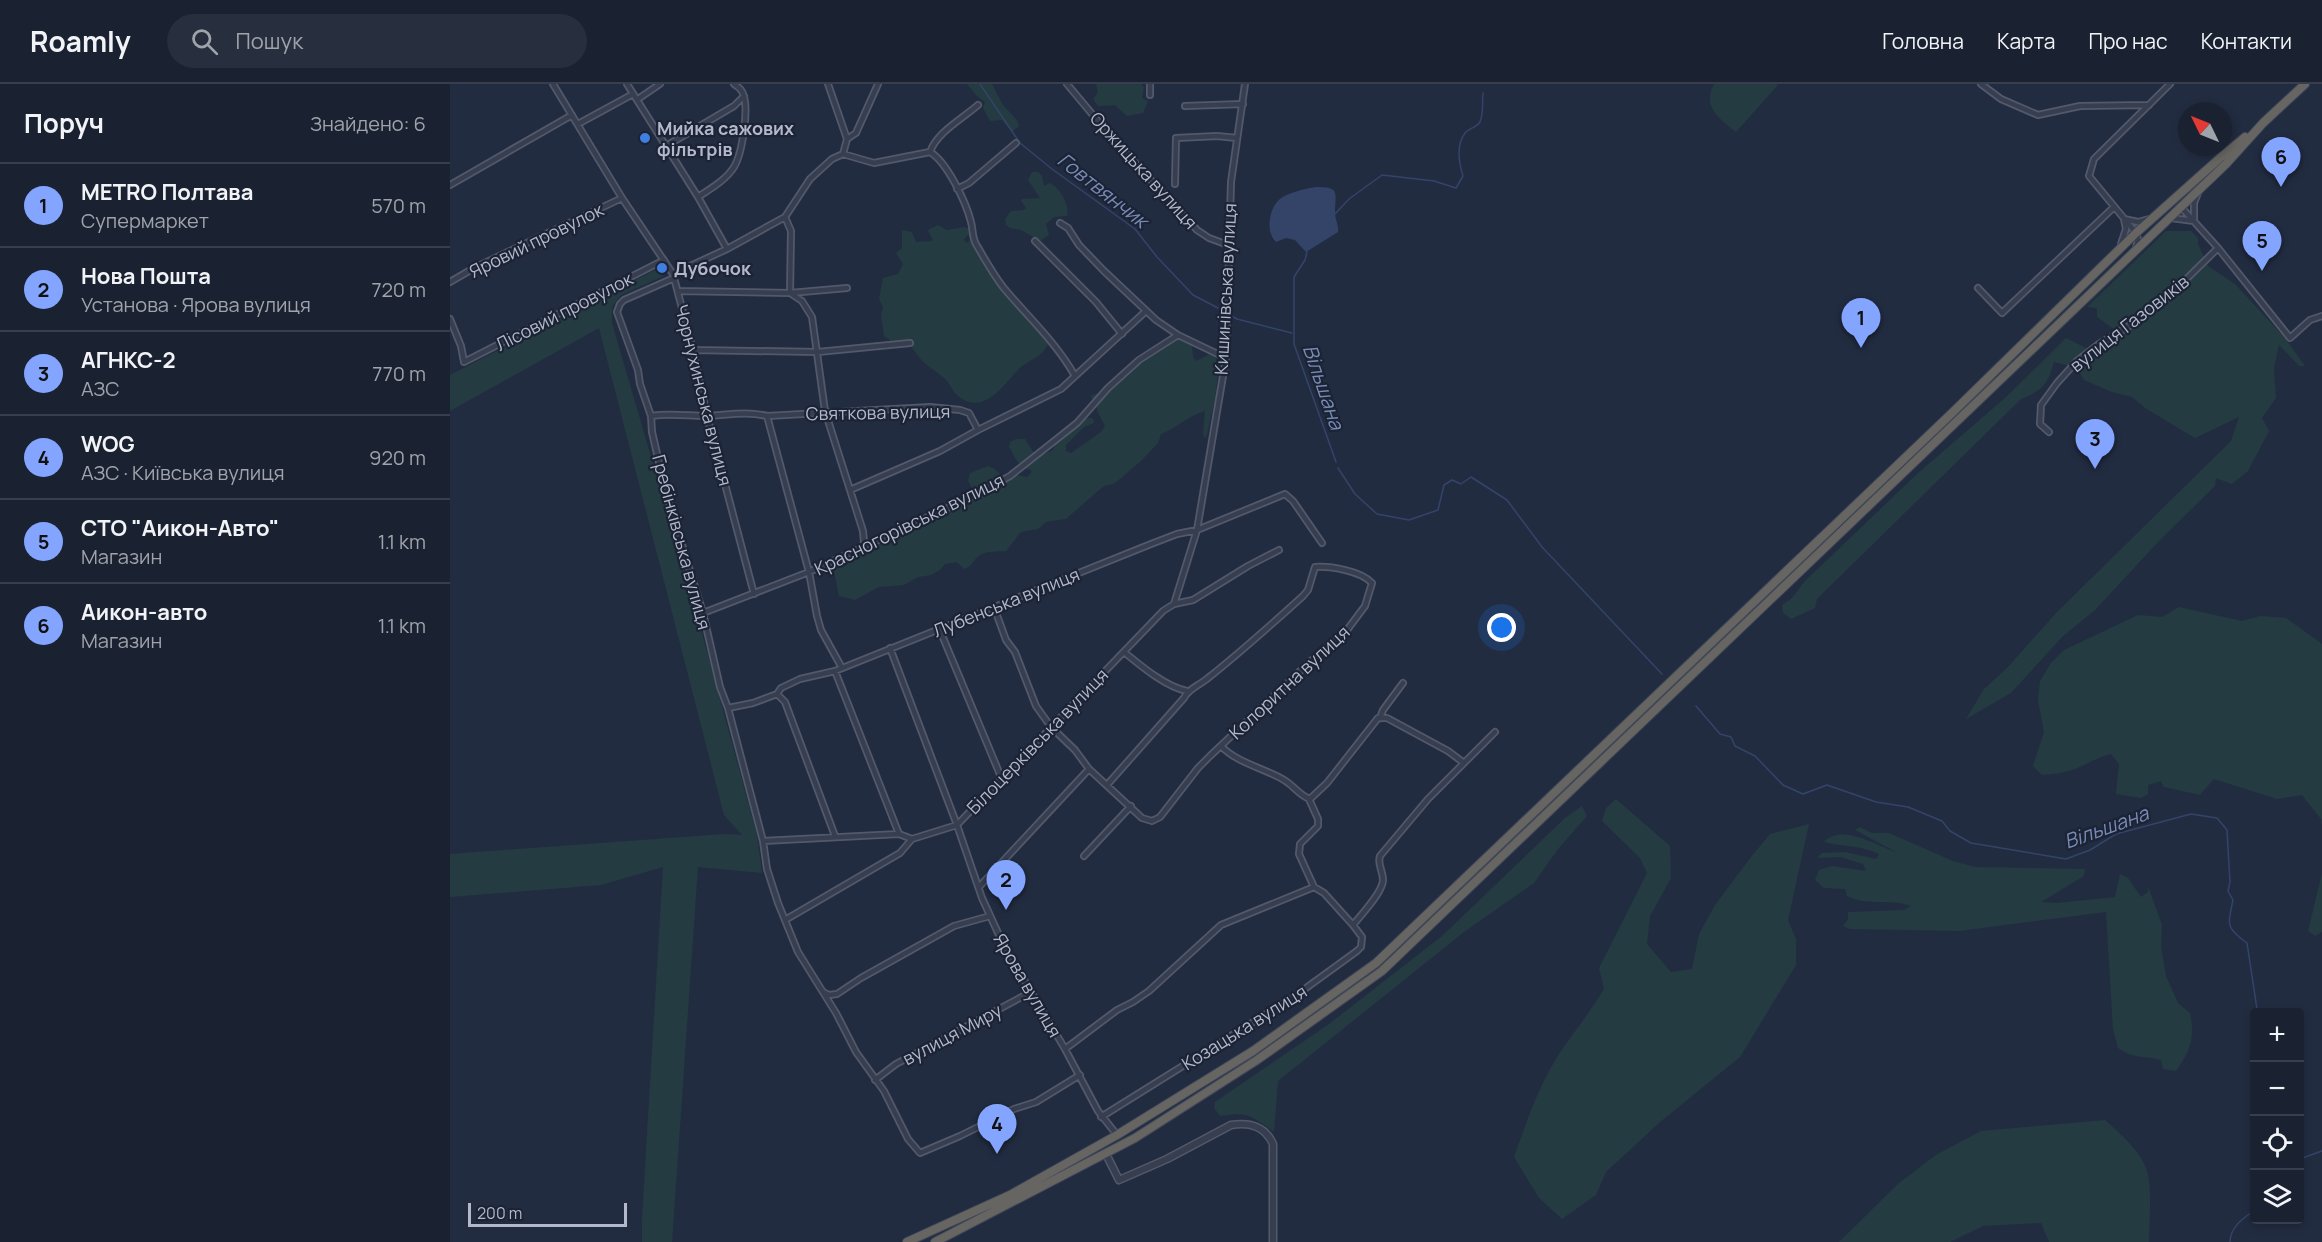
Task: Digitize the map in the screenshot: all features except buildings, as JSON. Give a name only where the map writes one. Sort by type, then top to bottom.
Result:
[{"type":"highway","points":[[907,1242],[1010,1195],[1117,1135],[1253,1052],[1376,963],[1909,455],[2136,233],[2305,84]]},
{"type":"highway","points":[[935,1242],[1106,1154],[1172,1115],[1257,1060],[1382,970],[2226,164],[2263,123]]},
{"type":"street","name":"Чорнухинська вулиця","points":[[553,84],[622,198],[674,276],[707,416],[754,594]]},
{"type":"street","points":[[627,84],[698,197],[727,249]]},
{"type":"street","points":[[638,99],[660,84]]},
{"type":"street","points":[[698,197],[711,189],[734,166],[742,141],[744,96],[742,90],[734,84]]},
{"type":"street","points":[[828,84],[847,139],[843,154]]},
{"type":"street","points":[[847,139],[856,133],[878,84]]},
{"type":"street","name":"Оржицька вулиця","points":[[1067,84],[1113,139],[1197,230],[1209,238],[1228,245]]},
{"type":"street","points":[[1150,84],[1150,95]]},
{"type":"street","name":"Кишинівська вулиця","points":[[1174,604],[1197,530],[1226,358],[1231,182],[1245,84]]},
{"type":"street","points":[[1981,84],[2001,99],[2038,116],[2080,106],[2149,105]]},
{"type":"street","points":[[2136,248],[2138,239],[2136,233],[2089,176],[2090,166],[2094,159],[2170,84]]},
{"type":"street","points":[[578,124],[633,94]]},
{"type":"street","points":[[666,146],[734,106],[744,96]]},
{"type":"street","points":[[1185,105],[1243,104]]},
{"type":"street","points":[[930,152],[938,136],[978,105]]},
{"type":"street","points":[[450,185],[572,115]]},
{"type":"street","points":[[1175,184],[1176,138],[1217,136],[1238,138]]},
{"type":"street","points":[[957,189],[969,183],[1016,143]]},
{"type":"street","points":[[674,276],[785,217],[810,179],[832,159],[843,154],[874,163],[930,152],[947,170],[971,223],[974,240],[998,280],[1043,331],[1068,363],[1075,376]]},
{"type":"street","points":[[2181,206],[2191,184]]},
{"type":"street","points":[[2194,221],[2194,203],[2200,188]]},
{"type":"street","name":"Яровий провулок","points":[[450,282],[474,268],[622,198]]},
{"type":"street","points":[[2163,209],[2181,206],[2290,338],[2310,320],[2322,316]]},
{"type":"street","points":[[1978,288],[2002,313],[2114,207]]},
{"type":"street","points":[[785,217],[791,231],[790,293]]},
{"type":"street","points":[[2124,219],[2138,222],[2152,218]]},
{"type":"street","points":[[2166,220],[2177,218],[2194,221]]},
{"type":"street","points":[[2116,252],[2125,236],[2124,219]]},
{"type":"street","points":[[1060,224],[1068,228],[1079,245],[1146,311],[1178,335],[1226,358]]},
{"type":"street","points":[[2136,233],[2152,233]]},
{"type":"street","points":[[1035,241],[1096,302],[1122,334]]},
{"type":"street","name":"вулиця Газовиків","points":[[2049,432],[2040,424],[2041,405],[2077,361],[2166,299],[2218,248]]},
{"type":"street","name":"Лісовий провулок","points":[[450,319],[461,346],[464,362],[663,260]]},
{"type":"street","name":"Гребінківська вулиця","points":[[674,276],[624,300],[617,308],[651,416],[652,432],[666,493],[703,613],[720,687],[728,708],[763,841],[769,877],[798,952],[856,1052],[884,1091],[908,1139],[920,1153],[1014,1109],[1036,1102],[1080,1075]]},
{"type":"street","points":[[678,291],[790,293],[847,288]]},
{"type":"street","points":[[790,293],[802,302],[812,317],[825,411],[863,531],[862,547]]},
{"type":"street","points":[[850,490],[940,451],[1037,400],[1052,395],[1146,311]]},
{"type":"street","name":"Красногорівська вулиця","points":[[703,613],[809,572],[976,495],[1010,476],[1077,423],[1108,388],[1139,360],[1178,335]]},
{"type":"street","points":[[693,350],[818,352],[910,343]]},
{"type":"street","name":"Святкова вулиця","points":[[651,416],[668,413],[707,416],[752,412],[767,416],[930,407],[969,413],[978,430]]},
{"type":"street","points":[[767,416],[809,572],[821,630],[842,668]]},
{"type":"street","name":"Лубенська вулиця","points":[[728,708],[753,703],[777,694],[781,687],[800,679],[835,671],[1177,534],[1197,530],[1285,494],[1293,501],[1322,543]]},
{"type":"street","name":"Білоцерківська вулиця","points":[[912,839],[957,825],[1163,611],[1174,604],[1193,600],[1279,550]]},
{"type":"street","name":"Колоритна вулиця","points":[[1131,806],[1146,821],[1160,817],[1198,768],[1313,659],[1344,634],[1365,606],[1372,583],[1366,576],[1315,567],[1308,590],[1303,596],[1236,657],[1201,684],[1187,691]]},
{"type":"street","points":[[994,607],[1006,640],[1015,652],[1036,706],[1089,769],[1131,806],[1084,855]]},
{"type":"street","points":[[939,628],[1001,777]]},
{"type":"street","name":"Ярова вулиця","points":[[890,648],[990,916],[1004,946],[1080,1075],[1101,1117],[1117,1135]]},
{"type":"street","points":[[1107,785],[1184,698],[1187,691],[1175,687],[1145,669],[1124,652]]},
{"type":"street","points":[[835,671],[899,834]]},
{"type":"street","points":[[1309,799],[1313,798],[1327,783],[1373,722],[1380,717],[1403,683]]},
{"type":"street","points":[[777,694],[788,711],[835,836]]},
{"type":"street","points":[[1380,717],[1387,718],[1448,751],[1464,764]]},
{"type":"street","points":[[1221,746],[1234,756],[1285,780],[1309,799],[1318,819],[1318,826],[1302,841],[1298,849],[1314,887],[1324,893],[1353,925],[1382,885],[1383,875],[1378,862],[1380,856],[1428,798],[1495,732]]},
{"type":"street","points":[[978,888],[1089,769]]},
{"type":"street","points":[[763,841],[899,834],[912,839],[900,853],[785,920]]},
{"type":"street","points":[[1065,1049],[1117,1010],[1149,991],[1221,925],[1314,887]]},
{"type":"street","points":[[823,992],[829,995],[837,994],[954,926],[990,916]]},
{"type":"street","name":"Козацька вулиця","points":[[1101,1117],[1295,996],[1357,951],[1361,947],[1362,937],[1353,925]]},
{"type":"street","name":"вулиця Миру","points":[[875,1080],[896,1064],[1031,992]]},
{"type":"street","points":[[1106,1154],[1119,1180],[1167,1159],[1231,1125],[1242,1123],[1259,1127],[1270,1137],[1273,1144],[1273,1242]]},
{"type":"shaded area","points":[[967,84],[992,84],[1003,105],[1017,120],[1019,126],[1012,132],[1002,120],[990,121],[983,108],[985,102]]},
{"type":"shaded area","points":[[1096,84],[1141,84],[1144,87],[1142,98],[1148,101],[1143,113],[1127,116],[1115,105],[1098,106],[1093,99],[1098,92]]},
{"type":"shaded area","points":[[1714,84],[1778,85],[1736,132],[1718,117],[1711,106],[1710,99]]},
{"type":"shaded area","points":[[1032,172],[1038,172],[1042,176],[1044,186],[1050,183],[1057,189],[1063,197],[1068,212],[1067,216],[1054,217],[1046,224],[1049,235],[1040,241],[1021,230],[1010,228],[1006,225],[1005,219],[1011,211],[1026,208],[1022,199],[1040,198],[1028,180]]},
{"type":"shaded area","points":[[938,225],[947,230],[968,228],[969,234],[964,239],[966,243],[974,238],[978,240],[980,250],[1003,291],[1019,306],[1048,344],[1042,353],[1021,367],[991,397],[975,403],[966,401],[957,395],[946,380],[921,360],[905,340],[891,341],[884,336],[881,315],[883,307],[879,299],[883,278],[898,274],[903,264],[896,253],[902,248],[902,230],[912,232],[916,242],[933,241],[928,230]]},
{"type":"shaded area","points":[[2166,231],[2191,231],[2198,238],[2198,244],[2208,266],[2235,284],[2285,338],[2305,366],[2299,366],[2279,345],[2274,368],[2276,398],[2262,418],[2269,431],[2248,471],[2232,484],[2216,478],[2215,486],[2159,541],[2095,610],[2062,637],[2011,693],[1966,719],[1984,689],[2007,668],[2056,613],[2231,441],[2239,417],[2195,438],[2145,408],[2132,397],[2112,392],[2084,380],[2077,368],[2054,362],[2043,386],[2021,399],[1817,599],[1815,608],[1791,619],[1783,613],[1782,605],[1792,598],[1804,582],[1917,474],[2005,398],[2066,338],[2096,353],[2123,336],[2097,317],[2097,308],[2087,307]]},
{"type":"shaded area","points":[[655,270],[664,276],[621,295],[612,307],[612,323],[694,604],[757,835],[762,873],[698,867],[672,1242],[642,1242],[663,867],[601,885],[450,897],[450,854],[724,834],[742,835],[724,815],[599,328],[450,411],[450,375]]},
{"type":"shaded area","points":[[1177,340],[1186,341],[1192,346],[1193,357],[1196,361],[1212,353],[1219,363],[1215,399],[1206,438],[1203,435],[1205,411],[1161,434],[1158,443],[1141,461],[1114,484],[1104,486],[1066,519],[1046,522],[1038,529],[1021,532],[1006,551],[982,554],[964,569],[957,562],[945,564],[931,575],[918,577],[904,585],[879,587],[855,600],[839,596],[834,572],[845,558],[867,546],[890,542],[892,531],[915,518],[947,512],[976,491],[977,489],[972,488],[968,481],[970,473],[988,466],[1002,475],[1027,477],[1032,472],[1017,462],[1009,447],[1010,442],[1025,439],[1034,453],[1042,455],[1053,450],[1056,442],[1087,418],[1093,418],[1094,423],[1084,427],[1066,445],[1066,451],[1071,453],[1101,432],[1105,426],[1097,411],[1097,403],[1091,398],[1092,395],[1107,391],[1138,365]]},
{"type":"shaded area","points":[[2179,607],[2242,621],[2260,616],[2286,618],[2322,644],[2322,826],[2321,819],[2302,795],[2277,799],[2214,779],[2200,795],[2164,787],[2161,781],[2148,785],[2148,794],[2141,798],[2116,794],[2119,764],[2111,754],[2075,769],[2058,773],[2042,775],[2033,766],[2044,732],[2038,701],[2040,681],[2051,663],[2064,650],[2138,615],[2162,617]]},
{"type":"shaded area","points":[[1616,799],[1670,846],[1671,878],[1650,916],[1647,944],[1671,972],[1692,969],[1699,934],[1715,905],[1770,834],[1809,824],[1788,920],[1796,939],[1796,965],[1740,1057],[1659,1123],[1606,1172],[1596,1195],[1562,1219],[1539,1198],[1514,1157],[1545,1078],[1604,989],[1599,968],[1647,873],[1640,858],[1602,821],[1606,808]]},
{"type":"shaded area","points":[[1582,806],[1587,816],[1558,849],[1534,883],[1464,932],[1278,1081],[1274,1132],[1250,1116],[1238,1114],[1220,1116],[1214,1108],[1215,1102],[1329,1024],[1442,936],[1565,818]]},
{"type":"shaded area","points":[[1860,827],[1872,833],[1889,833],[1953,861],[1975,867],[2085,869],[2084,876],[2041,902],[2057,903],[2115,897],[2120,874],[2128,878],[2141,897],[2148,892],[2148,886],[2162,925],[2161,947],[2166,976],[2178,1003],[2190,1013],[2192,1036],[2185,1057],[2176,1071],[2163,1069],[2161,1060],[2135,1056],[2118,1048],[2113,1029],[2106,912],[1959,931],[1850,929],[1843,926],[1848,919],[1848,912],[1904,910],[1911,906],[1855,899],[1847,896],[1845,889],[1824,888],[1815,880],[1819,870],[1832,866],[1866,871],[1863,864],[1840,857],[1817,858],[1822,853],[1845,852],[1876,859],[1879,854],[1865,849],[1824,842],[1831,837],[1849,835],[1896,852],[1855,830]]},
{"type":"shaded area","points":[[2322,873],[2322,932],[2315,936],[2308,931]]},
{"type":"shaded area","points":[[2105,1120],[2131,1145],[2146,1167],[2150,1190],[2149,1242],[2049,1242],[2041,1223],[1983,1226],[1950,1242],[1839,1242],[1899,1183],[1936,1155],[1981,1131]]},
{"type":"water","points":[[1316,187],[1330,188],[1335,192],[1338,232],[1306,252],[1295,240],[1286,238],[1276,242],[1270,232],[1270,220],[1276,203],[1288,194]]},
{"type":"waterway","name":"Говтвянчик","points":[[980,84],[1020,143],[1135,229],[1157,257],[1193,295],[1218,308]]},
{"type":"waterway","name":"Вільшана","points":[[1334,215],[1349,199],[1382,175],[1434,181],[1456,188],[1463,176],[1460,143],[1465,133],[1480,122],[1483,93]]},
{"type":"waterway","name":"Вільшана","points":[[1307,252],[1305,260],[1294,277],[1294,344],[1336,462]]},
{"type":"waterway","name":"Говтвянчик","points":[[1228,314],[1237,319],[1292,333]]},
{"type":"waterway","name":"Вільшана","points":[[1338,468],[1355,494],[1377,514],[1409,520],[1438,510],[1444,485],[1452,480],[1461,484],[1471,477],[1507,500],[1542,547],[1662,674]]},
{"type":"waterway","name":"Вільшана","points":[[1696,706],[1720,734],[1731,737],[1735,746],[1755,756],[1783,785],[1803,794],[1827,785],[1876,802],[1908,807],[1942,821],[1950,831],[1971,843],[2066,859],[2090,850],[2116,834],[2191,814],[2217,818],[2227,830],[2230,882],[2228,891],[2233,900],[2230,925],[2235,933],[2247,943],[2257,1008]]},
{"type":"waterway","points":[[2304,1158],[2322,1151]]},
{"type":"waterway","name":"Вільшана","points":[[2230,1242],[2234,1228],[2250,1214]]},
{"type":"place","name":"Мийка сажових фільтрів","points":[[645,138]]},
{"type":"place","name":"Аикон-авто","points":[[2281,187]]},
{"type":"place","name":"Дубочок","points":[[662,268]]},
{"type":"place","name":"СТО \"Аикон-Авто\"","points":[[2262,271]]},
{"type":"place","name":"METRO Полтава","points":[[1861,348]]},
{"type":"place","name":"АГНКС-2","points":[[2095,469]]},
{"type":"place","name":"Нова Пошта","points":[[1006,910]]},
{"type":"place","name":"WOG","points":[[997,1154]]}]
